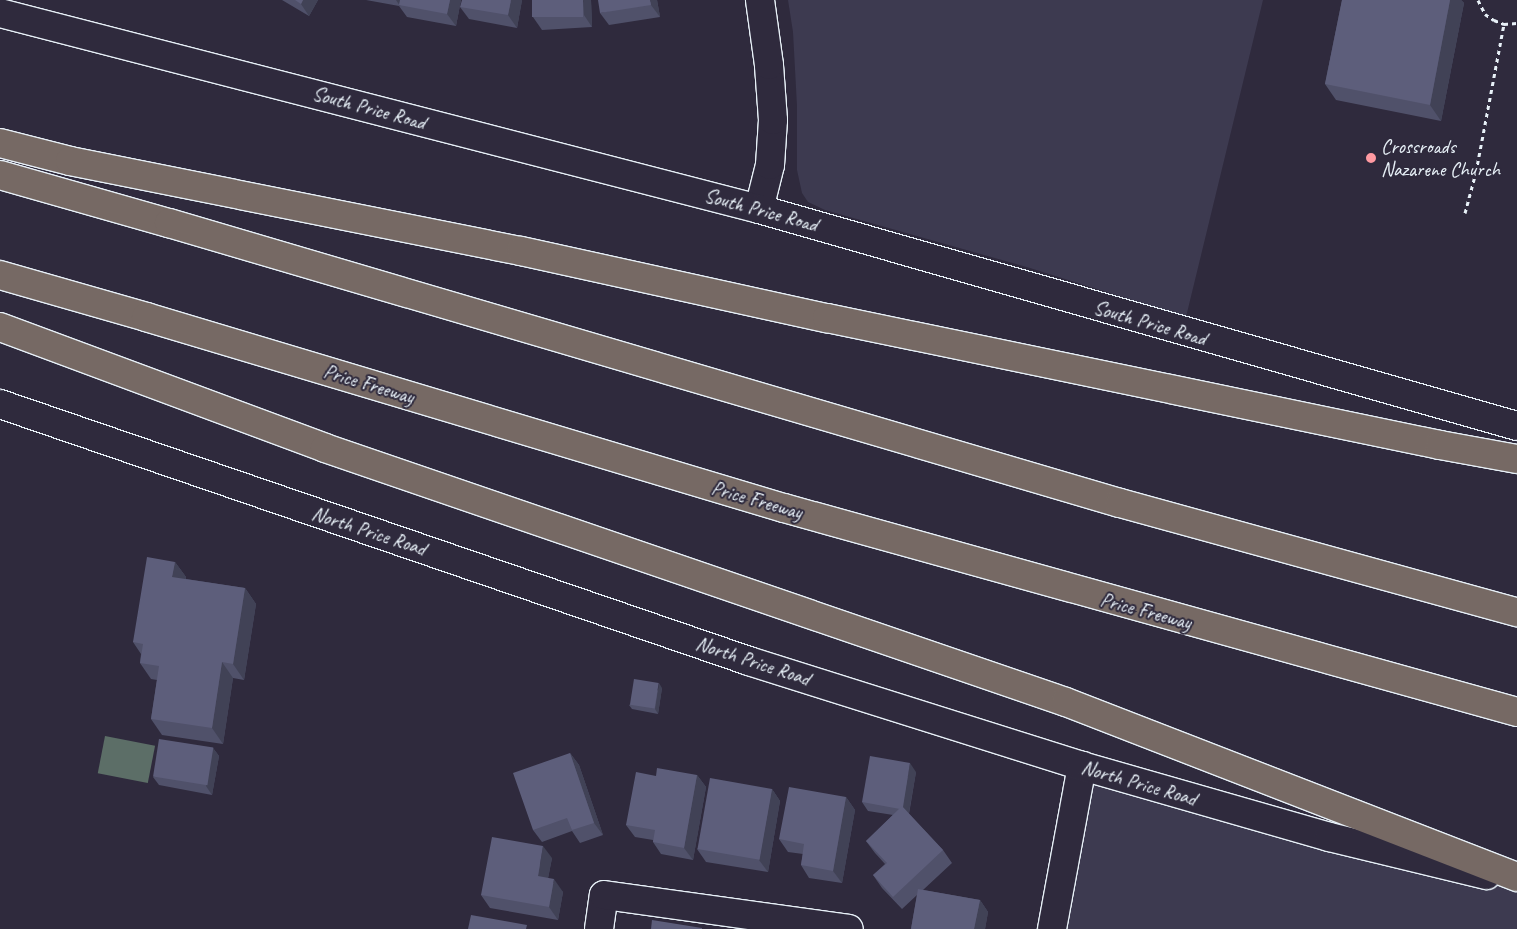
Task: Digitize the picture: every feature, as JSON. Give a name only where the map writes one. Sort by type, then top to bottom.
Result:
[{"type":"highway","points":[[0,143],[70,161],[521,251],[827,318],[1440,445],[1517,459]]},
{"type":"highway","points":[[0,175],[1120,503],[1517,612]]},
{"type":"highway","name":"Price Freeway","points":[[0,275],[784,508],[1517,712]]},
{"type":"highway","points":[[0,326],[325,448],[1066,702],[1517,878]]},
{"type":"main road","points":[[759,209],[770,165],[773,120],[769,65],[760,0]]},
{"type":"main road","name":"South Price Road","points":[[0,14],[759,209],[1517,426]]},
{"type":"main road","name":"North Price Road","points":[[0,404],[749,661],[1082,766],[1329,837],[1517,882]]},
{"type":"main road","points":[[1052,929],[1082,766]]},
{"type":"main road","points":[[599,929],[604,895],[848,929]]},
{"type":"path","points":[[1478,0],[1486,14],[1504,24],[1517,23]]},
{"type":"path","points":[[1465,213],[1476,172],[1504,24]]},
{"type":"shaded area","points":[[788,0],[1263,0],[1186,317],[1030,268],[825,210],[808,202],[802,193],[797,170],[797,106],[793,32]]},
{"type":"shaded area","points":[[1082,766],[1517,882],[1517,929],[1053,929]]},
{"type":"green space","points":[[105,736],[155,746],[148,783],[98,773]]},
{"type":"building","points":[[295,0],[303,0],[301,4]]},
{"type":"building","points":[[400,0],[450,0],[447,14],[399,5]]},
{"type":"building","points":[[462,0],[511,0],[508,15],[460,7]]},
{"type":"building","points":[[532,0],[583,0],[583,17],[532,17]]},
{"type":"building","points":[[598,0],[650,0],[651,5],[600,13]]},
{"type":"building","points":[[1342,0],[1450,0],[1430,105],[1325,84]]},
{"type":"building","points":[[147,557],[175,562],[172,577],[245,588],[233,664],[222,662],[212,728],[151,719],[159,666],[140,663],[143,644],[133,642]]},
{"type":"building","points":[[634,679],[659,683],[655,709],[630,705]]},
{"type":"building","points":[[159,739],[213,748],[207,785],[153,777]]},
{"type":"building","points":[[570,753],[594,823],[572,830],[567,818],[533,830],[513,773]]},
{"type":"building","points":[[870,756],[910,763],[903,807],[900,809],[862,802]]},
{"type":"building","points":[[657,768],[697,775],[684,848],[653,842],[655,830],[626,825],[636,772],[656,776]]},
{"type":"building","points":[[710,778],[772,789],[760,860],[697,849]]},
{"type":"building","points":[[789,787],[846,797],[833,871],[801,865],[804,844],[779,839]]},
{"type":"building","points":[[902,806],[943,850],[893,897],[873,875],[887,863],[866,841]]},
{"type":"building","points":[[492,837],[543,846],[538,876],[554,879],[549,907],[481,895]]},
{"type":"building","points":[[918,889],[980,900],[974,929],[911,929]]},
{"type":"building","points":[[471,915],[527,925],[526,929],[468,929]]},
{"type":"building","points":[[652,920],[702,928],[702,929],[651,929]]},
{"type":"place","name":"Crossroads Nazarene Church","points":[[1371,158]]}]
